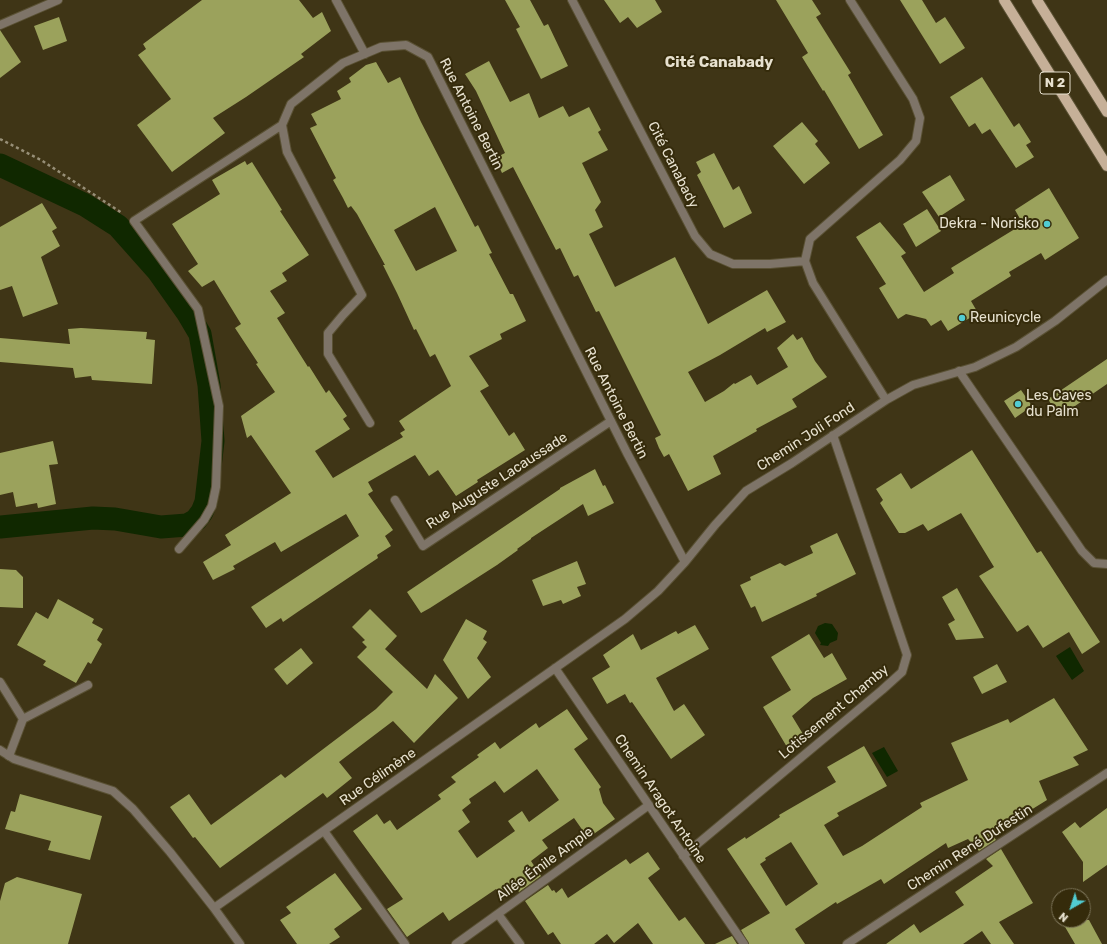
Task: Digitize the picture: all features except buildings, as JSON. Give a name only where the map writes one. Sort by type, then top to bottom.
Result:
[{"type":"main road","name":"N 2","points":[[1004,0],[1107,166]]},
{"type":"main road","name":"N 2","points":[[1037,0],[1107,112]]},
{"type":"street","points":[[0,24],[58,0]]},
{"type":"street","points":[[336,0],[365,54]]},
{"type":"street","name":"Cité Canabady","points":[[572,0],[694,236],[710,254],[734,264],[770,264],[804,261]]},
{"type":"street","points":[[850,0],[913,99],[920,118],[916,141],[900,160],[810,239],[804,261],[813,283],[886,400]]},
{"type":"street","name":"Rue Antoine Bertin","points":[[282,125],[292,104],[343,63],[381,47],[406,45],[428,57],[611,422],[684,562]]},
{"type":"street","points":[[179,549],[204,520],[212,506],[216,487],[219,406],[198,309],[134,221],[282,125],[287,152],[362,295],[343,314],[328,333],[328,354],[370,423]]},
{"type":"street","name":"Chemin Joli Fond","points":[[555,668],[625,619],[658,591],[746,491],[886,400],[913,385],[975,367],[1016,347],[1055,321],[1107,280]]},
{"type":"street","points":[[959,371],[1082,551],[1094,564],[1107,564]]},
{"type":"street","name":"Rue Auguste Lacaussade","points":[[394,500],[423,546],[611,422]]},
{"type":"street","name":"Lotissement Chamby","points":[[683,856],[902,672],[907,655],[833,435]]},
{"type":"street","name":"Chemin Aragot Antoine","points":[[555,668],[744,944]]},
{"type":"street","name":"Rue Célimène","points":[[214,908],[555,668]]},
{"type":"street","points":[[0,682],[23,719]]},
{"type":"street","points":[[9,756],[23,719],[88,685]]},
{"type":"street","points":[[0,750],[14,759],[113,791],[133,809],[170,852],[240,944]]},
{"type":"street","name":"Chemin René Dufestin","points":[[847,944],[1107,774]]},
{"type":"street","name":"Allée Émile Ample","points":[[456,944],[649,806]]},
{"type":"street","points":[[324,831],[405,944]]},
{"type":"street","points":[[498,914],[520,944]]},
{"type":"path","points":[[0,139],[41,160],[134,221]]},
{"type":"shaded area","points":[[825,623],[832,624],[838,633],[837,640],[830,643],[828,646],[820,645],[821,643],[815,633],[818,626]]},
{"type":"shaded area","points":[[1070,647],[1084,671],[1072,680],[1056,656]]},
{"type":"shaded area","points":[[884,747],[898,771],[887,777],[872,753]]},
{"type":"waterway","points":[[0,165],[85,205],[118,226],[158,271],[187,312],[200,334],[209,385],[213,441],[206,502],[202,512],[196,520],[187,525],[161,527],[115,519],[93,518],[0,527]]},
{"type":"place","name":"Dekra - Norisko","points":[[1047,224]]},
{"type":"place","name":"Reunicycle","points":[[962,318]]},
{"type":"place","name":"Les Caves du Palm","points":[[1018,404]]},
{"type":"district","name":"Cité Canabady","points":[[719,63]]}]
